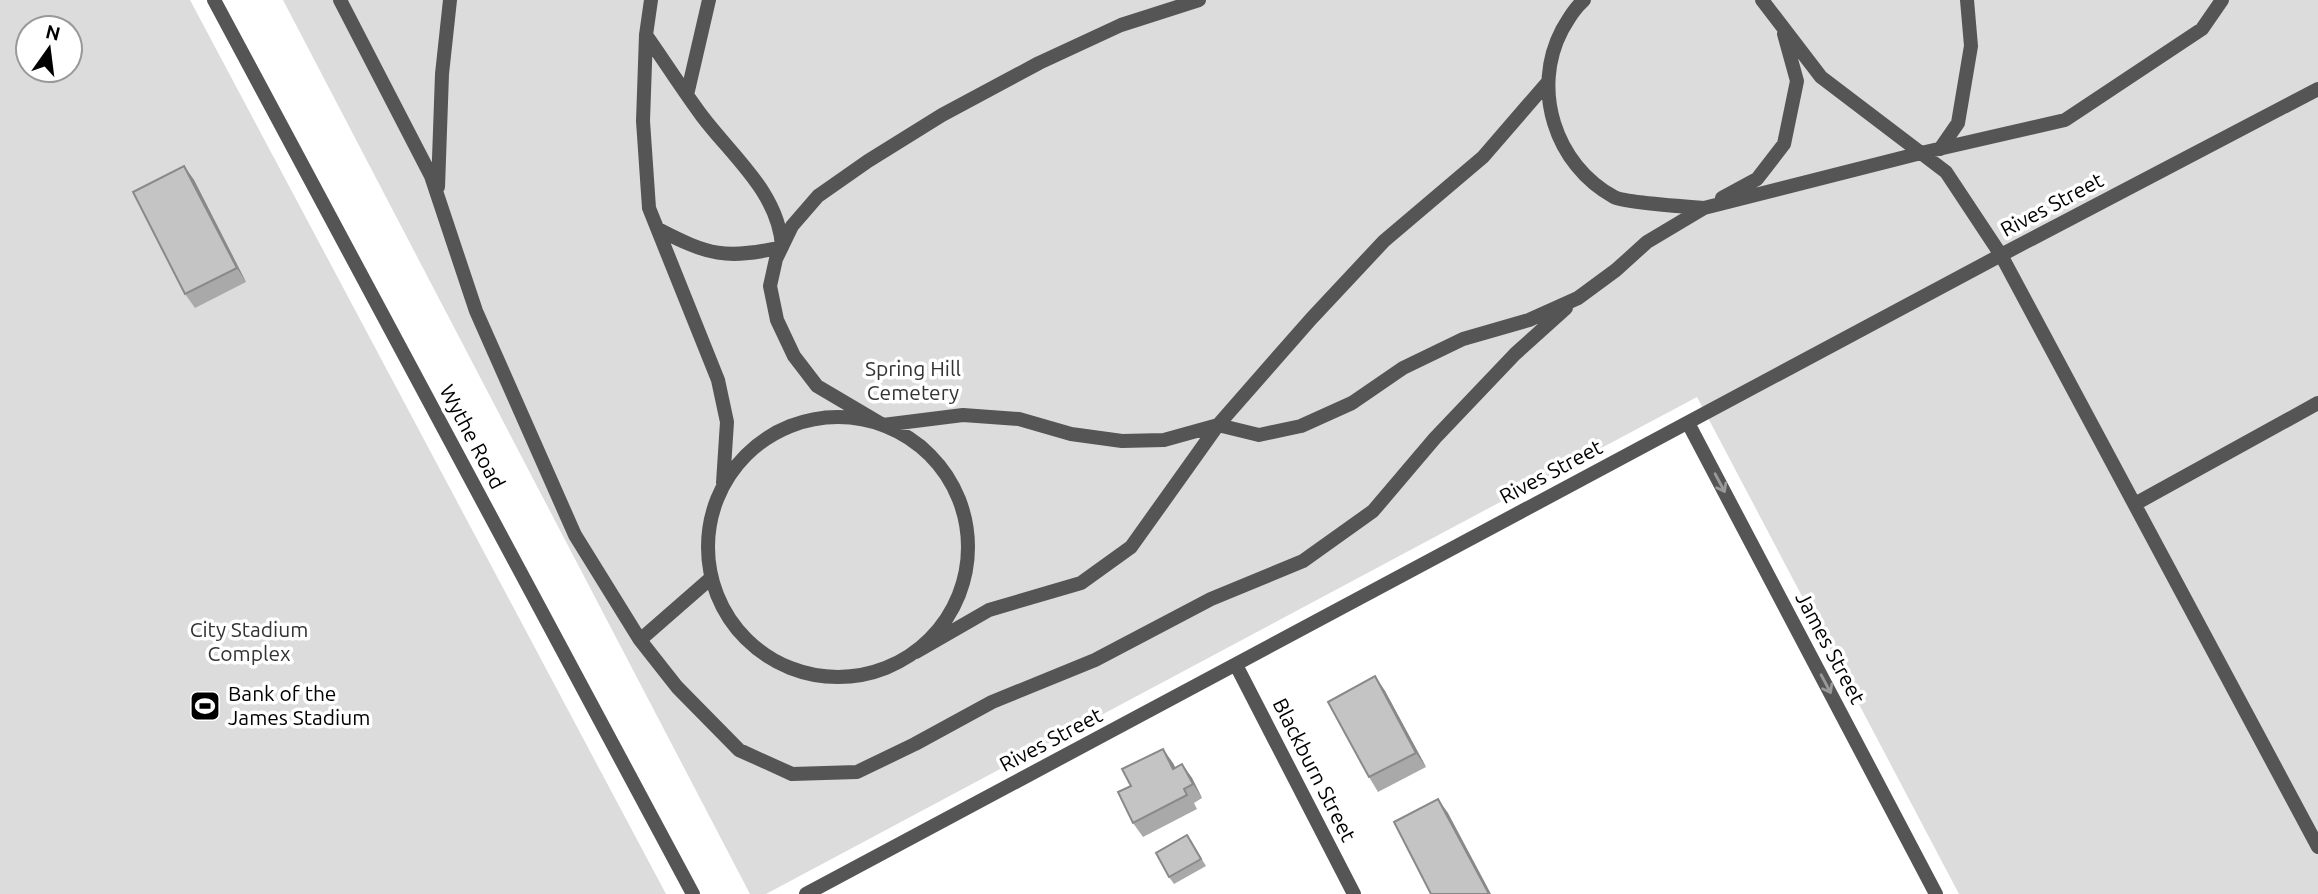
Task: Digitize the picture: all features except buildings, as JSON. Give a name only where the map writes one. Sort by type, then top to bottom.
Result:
[{"type":"street","name":"Wythe Road","points":[[214,0],[693,894]]},
{"type":"street","points":[[340,0],[431,176],[475,311],[575,535],[640,640],[677,687],[739,750],[792,774],[857,772],[992,702],[1095,660],[1211,598],[1303,561],[1373,510],[1435,438],[1516,354],[1578,298],[1616,270],[1647,242],[1757,179],[1784,144],[1797,80],[1785,35],[1760,0]]},
{"type":"street","points":[[438,198],[442,74],[450,0]]},
{"type":"street","points":[[651,0],[646,35],[643,121],[649,208],[718,380],[727,422],[723,485]]},
{"type":"street","points":[[687,95],[709,0]]},
{"type":"street","points":[[916,652],[945,621],[962,586],[969,547],[962,508],[945,472],[918,444],[817,386],[794,356],[777,320],[770,286],[776,259],[792,226],[818,196],[868,161],[942,116],[1039,63],[1109,30],[1199,0]]},
{"type":"street","points":[[1584,0],[1574,9],[1553,48],[1547,83],[1553,128],[1583,175],[1616,199],[1703,208],[2065,120],[2202,29],[2222,0]]},
{"type":"street","points":[[1760,0],[1821,77],[1946,172],[2001,255],[2318,847]]},
{"type":"street","points":[[1940,149],[1958,123],[1971,46],[1967,0]]},
{"type":"street","points":[[646,35],[687,95],[768,198],[781,227],[782,247]]},
{"type":"street","points":[[1547,83],[1483,157],[1384,241],[1311,319],[1218,425],[1131,547],[1082,583],[989,610],[878,671],[836,677],[794,669],[756,649],[728,617],[711,578],[707,554],[708,530],[713,507],[723,485],[745,455],[774,433],[809,420],[847,417],[883,425],[963,415],[1019,419],[1071,435],[1122,441],[1164,440],[1218,425],[1259,435],[1301,426],[1352,403],[1403,368],[1464,339],[1529,320],[1578,298]]},
{"type":"street","name":"Rives Street","points":[[806,894],[2001,255],[2318,89]]},
{"type":"street","points":[[658,229],[688,244],[721,255],[751,254],[782,247]]},
{"type":"street","points":[[2135,504],[2318,403]]},
{"type":"street","name":"James Street","points":[[1688,422],[1936,894]]},
{"type":"street","points":[[640,640],[711,578]]},
{"type":"street","name":"Blackburn Street","points":[[1236,665],[1354,894]]},
{"type":"green space","name":"City Stadium Complex","points":[[0,0],[190,0],[666,894],[0,894]]},
{"type":"green space","name":"Spring Hill Cemetery","points":[[283,0],[2318,0],[2318,894],[1959,894],[1697,397],[766,894],[750,894]]},
{"type":"place","name":"Bank of the James Stadium","points":[[205,706]]}]
